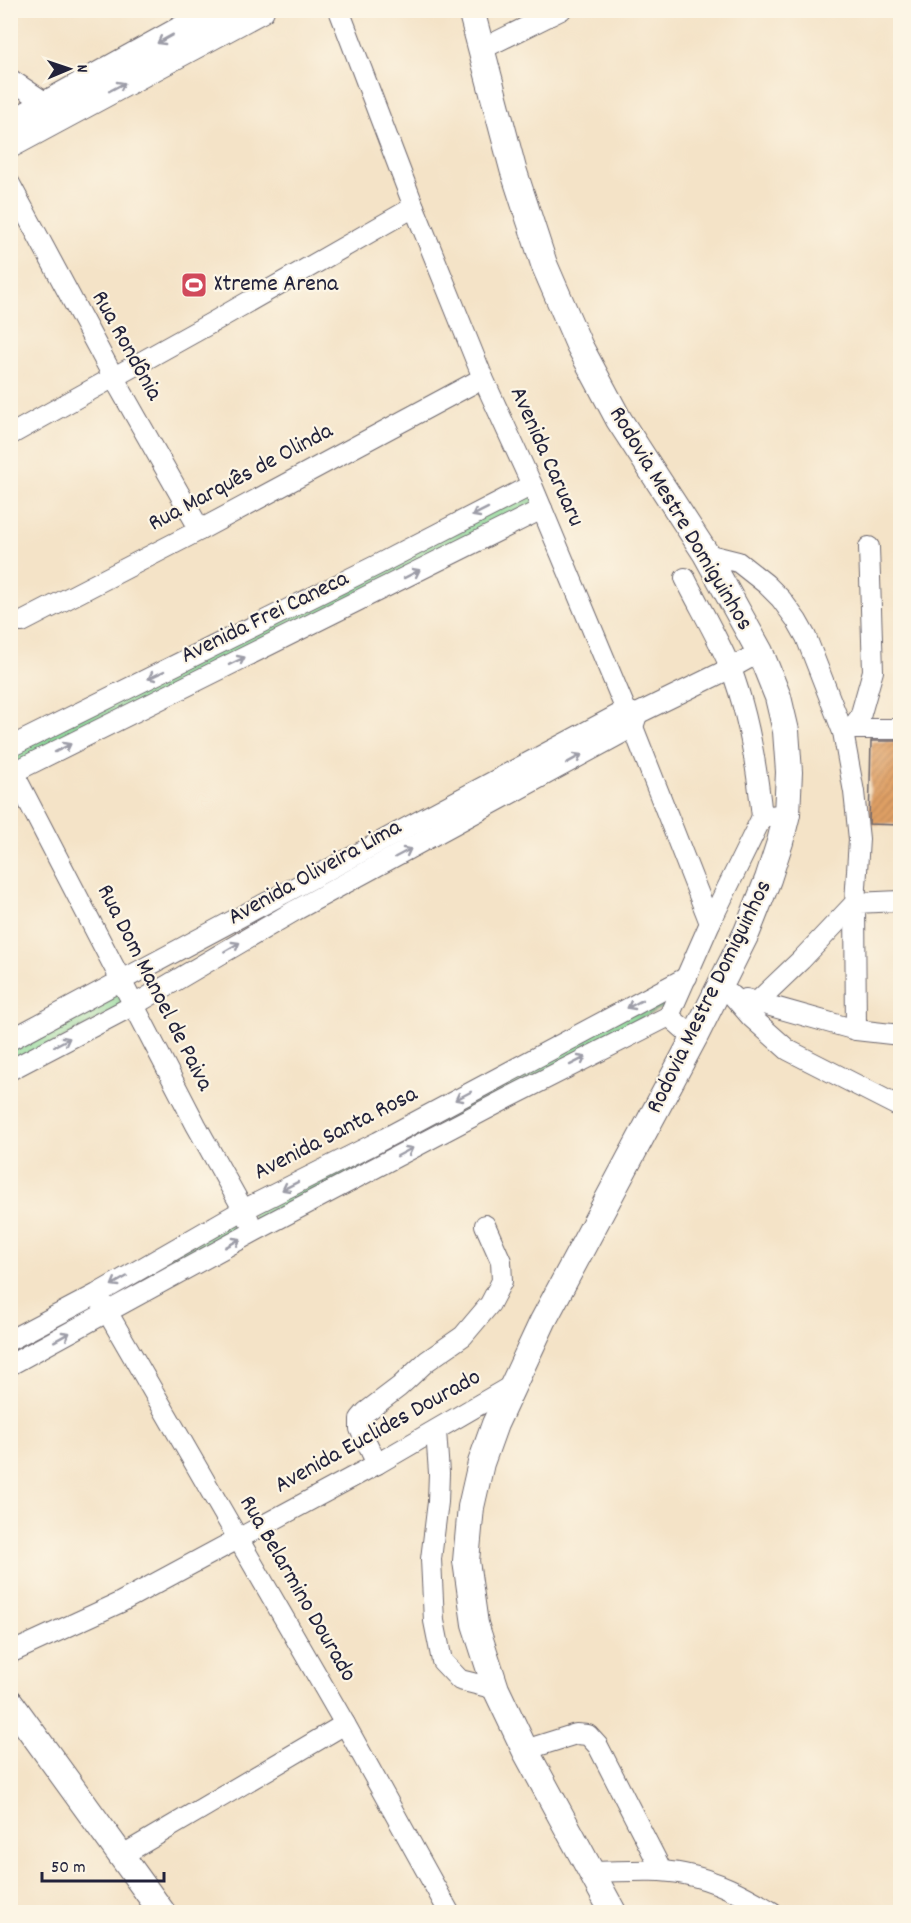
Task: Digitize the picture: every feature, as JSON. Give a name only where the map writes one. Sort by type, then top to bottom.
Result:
[{"type":"main road","points":[[10,145],[51,111],[216,10]]},
{"type":"main road","points":[[10,124],[51,111],[261,10]]},
{"type":"main road","name":"Rodovia Mestre Domiguinhos","points":[[479,25],[513,169],[544,264],[579,345],[620,420],[706,554],[760,652],[778,697],[786,731],[789,772],[774,815],[768,879],[726,992],[694,1038],[543,1321],[495,1424],[481,1463],[471,1507],[466,1561],[475,1624],[496,1689],[525,1750],[613,1912]]},
{"type":"main road","points":[[10,1702],[162,1912]]},
{"type":"street","name":"Avenida Caruaru","points":[[339,10],[414,207],[483,378],[532,485],[632,717],[710,923]]},
{"type":"street","points":[[479,25],[561,10]]},
{"type":"street","points":[[10,79],[51,111]]},
{"type":"street","name":"Rua Rondônia","points":[[10,184],[114,378],[200,530]]},
{"type":"street","points":[[10,435],[414,207]]},
{"type":"street","name":"Rua Marquês de Olinda","points":[[22,622],[200,530],[483,378]]},
{"type":"street","name":"Avenida Frei Caneca","points":[[10,747],[375,566],[532,485]]},
{"type":"street","name":"Avenida Frei Caneca","points":[[12,771],[542,508]]},
{"type":"street","points":[[847,730],[863,710],[873,671],[869,547]]},
{"type":"street","points":[[706,554],[738,562],[781,599],[806,637],[847,730],[859,839],[855,903],[856,1030]]},
{"type":"street","points":[[375,566],[386,587]]},
{"type":"street","points":[[685,578],[731,668],[748,724],[758,775],[774,815],[710,923],[669,1016],[694,1038]]},
{"type":"street","name":"Avenida Oliveira Lima","points":[[10,1040],[487,796],[632,717],[760,652]]},
{"type":"street","points":[[847,730],[900,729]]},
{"type":"street","name":"Rua Dom Manoel de Paiva","points":[[12,771],[196,1125],[255,1231]]},
{"type":"street","name":"Avenida Oliveira Lima","points":[[10,1070],[134,1005],[487,796]]},
{"type":"street","points":[[756,1003],[855,903],[900,901]]},
{"type":"street","name":"Avenida Santa Rosa","points":[[10,1340],[97,1294],[243,1210],[378,1142],[687,977]]},
{"type":"street","points":[[726,992],[756,1003],[856,1030],[900,1035]]},
{"type":"street","points":[[726,992],[788,1050],[900,1107]]},
{"type":"street","name":"Avenida Santa Rosa","points":[[10,1365],[255,1231],[669,1016]]},
{"type":"street","points":[[377,1464],[360,1430],[360,1419],[427,1361],[463,1336],[490,1304],[502,1281],[501,1261],[485,1225]]},
{"type":"street","name":"Rua Belarmino Dourado","points":[[97,1294],[345,1724],[449,1912]]},
{"type":"street","name":"Avenida Euclides Dourado","points":[[10,1653],[119,1603],[377,1464],[513,1385]]},
{"type":"street","points":[[435,1431],[439,1473],[438,1502],[430,1559],[434,1621],[442,1661],[460,1680],[496,1689]]},
{"type":"street","points":[[121,1856],[345,1724]]},
{"type":"street","points":[[525,1750],[576,1734],[588,1735],[598,1746],[662,1871]]},
{"type":"street","points":[[591,1872],[682,1873],[737,1892],[772,1912]]},
{"type":"green space","points":[[531,489],[539,506],[16,767],[11,759],[11,752]]},
{"type":"green space","points":[[680,984],[663,1008],[257,1225],[250,1212]]},
{"type":"green space","points":[[120,986],[129,1003],[11,1067],[11,1045]]},
{"type":"green space","points":[[243,1215],[250,1229],[110,1306],[102,1295]]},
{"type":"building","points":[[871,741],[900,741],[900,825],[869,824]]},
{"type":"place","name":"Xtreme Arena","points":[[194,285]]}]
